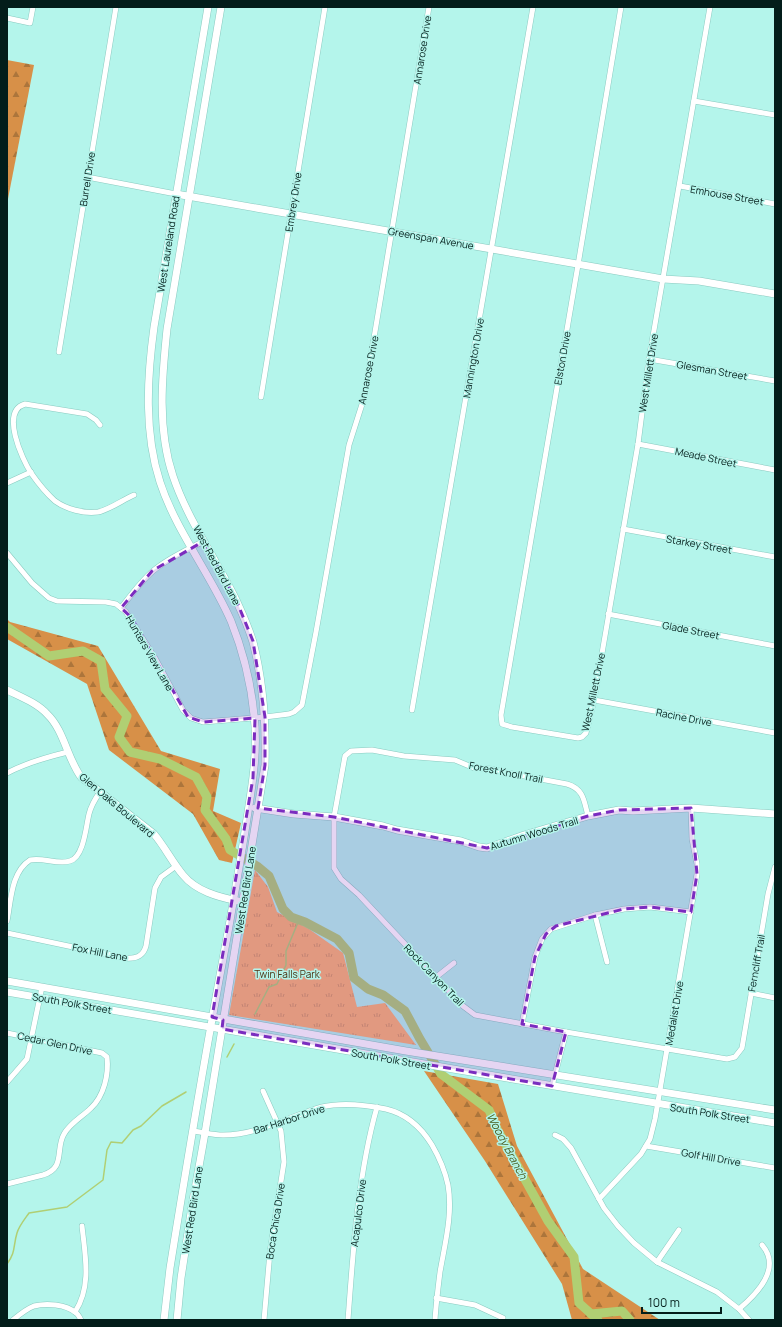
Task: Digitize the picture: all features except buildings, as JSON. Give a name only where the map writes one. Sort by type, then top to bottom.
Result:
[{"type":"main road","name":"West Laureland Road","points":[[160,481],[152,447],[149,414],[149,376],[154,327],[208,7]]},
{"type":"main road","name":"West Laureland Road","points":[[173,476],[163,428],[163,384],[167,329],[221,7]]},
{"type":"main road","name":"Greenspan Avenue","points":[[176,194],[578,265],[663,279],[699,282],[775,294]]},
{"type":"main road","points":[[154,327],[167,329]]},
{"type":"main road","points":[[160,481],[173,476]]},
{"type":"main road","name":"West Red Bird Lane","points":[[173,476],[185,504],[237,602],[253,641],[265,717],[265,765],[206,1133],[190,1220],[181,1278],[177,1320]]},
{"type":"main road","name":"West Red Bird Lane","points":[[160,481],[174,515],[230,619],[239,642],[248,675],[255,718],[255,761],[249,807],[170,1268],[164,1320]]},
{"type":"main road","name":"Glen Oaks Boulevard","points":[[7,690],[32,703],[47,714],[55,723],[73,764],[81,777],[154,834],[164,846],[185,878],[210,894],[243,902]]},
{"type":"main road","name":"Autumn Woods Trail","points":[[249,807],[294,814],[334,817],[488,848],[524,835],[588,816],[619,810],[633,811],[691,808],[775,814]]},
{"type":"main road","name":"South Polk Street","points":[[7,981],[406,1051],[775,1110]]},
{"type":"main road","name":"South Polk Street","points":[[7,992],[775,1123]]},
{"type":"street","points":[[7,18],[30,22],[33,7]]},
{"type":"street","name":"Burrell Drive","points":[[59,352],[116,7]]},
{"type":"street","name":"Embrey Drive","points":[[261,397],[325,7]]},
{"type":"street","name":"Annarose Drive","points":[[255,718],[289,714],[294,712],[302,705],[348,445],[364,398],[429,7]]},
{"type":"street","name":"Mannington Drive","points":[[412,710],[533,7]]},
{"type":"street","name":"Elston Drive","points":[[582,737],[573,737],[502,724],[501,709],[621,7]]},
{"type":"street","name":"West Millett Drive","points":[[582,737],[586,733],[594,700],[638,444],[649,359],[710,7]]},
{"type":"street","points":[[694,101],[775,115]]},
{"type":"street","name":"Greenspan Avenue","points":[[87,176],[176,194]]},
{"type":"street","name":"Emhouse Street","points":[[680,186],[775,204]]},
{"type":"street","name":"Glesman Street","points":[[649,359],[775,381]]},
{"type":"street","points":[[100,425],[92,416],[87,414],[31,404],[21,405],[17,409],[12,425],[16,440],[30,472],[44,490],[62,505],[76,511],[99,512],[134,495]]},
{"type":"street","name":"Meade Street","points":[[638,444],[775,470]]},
{"type":"street","points":[[7,483],[30,472]]},
{"type":"street","name":"Starkey Street","points":[[623,529],[775,557]]},
{"type":"street","points":[[121,608],[132,593],[152,571],[204,541]]},
{"type":"street","name":"Hunters View Lane","points":[[7,553],[32,583],[49,598],[57,601],[106,602],[116,604],[126,612],[131,617],[188,717],[203,722],[255,718]]},
{"type":"street","name":"Glade Street","points":[[608,614],[775,646]]},
{"type":"street","name":"Racine Drive","points":[[594,700],[775,733]]},
{"type":"street","name":"Forest Knoll Trail","points":[[343,767],[346,756],[351,751],[357,750],[372,750],[404,756],[455,760],[474,768],[492,769],[574,786],[581,793],[588,816]]},
{"type":"street","points":[[7,774],[34,761],[68,752]]},
{"type":"street","name":"Rock Canyon Trail","points":[[343,767],[334,817],[334,868],[341,879],[359,895],[463,1006],[475,1015],[727,1059],[734,1057]]},
{"type":"street","points":[[7,921],[16,878],[20,869],[30,860],[39,859],[65,862],[76,857],[83,842],[90,810],[100,792]]},
{"type":"street","name":"Medalist Drive","points":[[599,1199],[636,1161],[646,1146],[653,1130],[668,1049],[696,874],[692,839],[691,808]]},
{"type":"street","name":"Fox Hill Lane","points":[[7,933],[125,958],[132,959],[138,957],[144,951],[146,946],[155,888],[164,874],[176,866]]},
{"type":"street","name":"Ferncliff Trail","points":[[734,1057],[742,1048],[768,894],[775,867]]},
{"type":"street","points":[[522,1024],[535,957],[542,939],[551,929],[556,926],[595,915],[624,909],[650,907],[691,912]]},
{"type":"street","points":[[595,915],[607,962]]},
{"type":"street","points":[[436,978],[454,963]]},
{"type":"street","points":[[7,1082],[27,1059],[42,987]]},
{"type":"street","points":[[751,993],[775,998]]},
{"type":"street","points":[[552,1086],[566,1032]]},
{"type":"street","name":"Cedar Glen Drive","points":[[7,1033],[32,1037],[102,1053],[107,1057],[108,1064],[105,1082],[99,1099],[92,1107],[69,1126],[65,1132],[61,1141],[60,1156],[53,1170],[43,1175],[7,1184]]},
{"type":"street","name":"Boca Chica Drive","points":[[263,1091],[281,1131],[284,1162],[270,1252],[264,1320]]},
{"type":"street","name":"Bar Harbor Drive","points":[[193,1131],[223,1135],[246,1132],[324,1107],[349,1104],[377,1107],[398,1113],[411,1120],[430,1141],[445,1175],[449,1195],[450,1210],[436,1298],[435,1320]]},
{"type":"street","name":"Acapulco Drive","points":[[348,1320],[359,1202],[368,1146],[377,1107]]},
{"type":"street","points":[[555,1135],[563,1139],[571,1148],[599,1199],[622,1230],[642,1250],[657,1262],[717,1292],[739,1309],[749,1320]]},
{"type":"street","name":"Golf Hill Drive","points":[[646,1146],[775,1168]]},
{"type":"street","points":[[75,1312],[82,1300],[86,1284],[82,1226]]},
{"type":"street","points":[[657,1262],[679,1230]]},
{"type":"street","points":[[739,1309],[762,1286],[771,1268],[770,1256],[762,1245]]},
{"type":"street","points":[[436,1298],[475,1305],[504,1318]]},
{"type":"street","points":[[13,1320],[25,1310],[34,1306],[43,1305],[59,1306],[75,1312],[81,1320]]},
{"type":"highlighted area","points":[[204,541],[237,602],[253,641],[265,717],[265,765],[258,808],[334,817],[487,848],[588,816],[619,810],[691,808],[697,874],[691,912],[650,907],[624,909],[556,926],[546,934],[535,957],[522,1024],[566,1032],[552,1086],[222,1029],[223,1020],[212,1017],[253,778],[255,718],[203,722],[188,717],[131,617],[121,608],[152,571]]},
{"type":"green space","points":[[7,60],[34,65],[7,204]]},
{"type":"green space","points":[[7,619],[10,622],[98,646],[161,751],[220,769],[213,811],[241,823],[232,863],[219,860],[193,814],[109,750],[87,684],[7,639]]},
{"type":"green space","name":"Twin Falls Park","points":[[255,870],[268,887],[277,912],[309,929],[343,953],[357,1007],[385,1003],[416,1045],[229,1015]]},
{"type":"green space","points":[[424,1071],[498,1084],[517,1146],[583,1269],[660,1320],[572,1320],[562,1284],[485,1161]]},
{"type":"waterway","name":"Woody Branch","points":[[7,627],[49,656],[83,651],[101,661],[105,689],[127,716],[119,737],[130,752],[160,759],[196,777],[207,797],[205,810],[226,839],[230,850],[257,866],[269,876],[283,909],[291,917],[305,922],[337,939],[349,953],[354,978],[368,989],[383,995],[405,1011],[441,1074],[489,1110],[497,1129],[548,1221],[574,1257],[579,1303],[598,1320]]},
{"type":"waterway","points":[[255,1014],[269,987],[277,984],[286,965],[286,951],[299,920]]},
{"type":"waterway","points":[[227,1057],[234,1044]]},
{"type":"waterway","points":[[7,1264],[13,1252],[18,1230],[29,1213],[67,1207],[103,1180],[107,1150],[111,1142],[122,1143],[133,1130],[141,1126],[162,1106],[186,1092]]},
{"type":"waterway","name":"Woody Branch","points":[[591,1314],[622,1311],[630,1320]]}]
